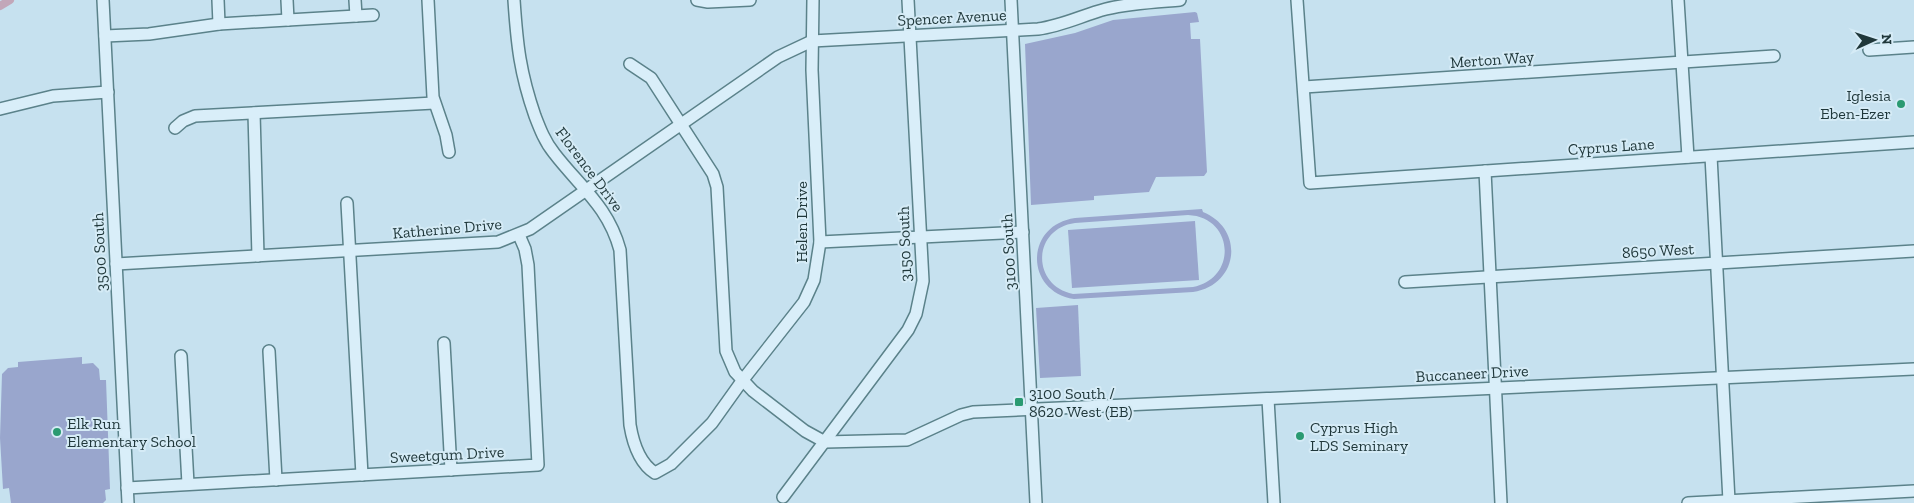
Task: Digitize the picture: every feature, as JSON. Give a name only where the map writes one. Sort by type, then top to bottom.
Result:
[{"type":"street","name":"3500 South","points":[[103,0],[128,503]]},
{"type":"street","points":[[218,0],[219,24]]},
{"type":"street","points":[[287,0],[288,20]]},
{"type":"street","points":[[355,0],[356,16]]},
{"type":"street","points":[[428,0],[434,103],[446,135],[449,152]]},
{"type":"street","name":"Florence Drive","points":[[514,0],[519,63],[523,83],[539,125],[554,154],[587,189],[609,219],[620,250],[630,425],[636,449],[647,468],[655,473]]},
{"type":"street","points":[[697,0],[708,2],[750,0]]},
{"type":"street","name":"Helen Drive","points":[[655,473],[671,464],[712,424],[742,381],[804,302],[818,268],[820,242],[812,41],[813,0]]},
{"type":"street","name":"3150 South","points":[[783,497],[908,330],[916,314],[923,281],[908,0]]},
{"type":"street","name":"3100 South","points":[[1011,0],[1036,503]]},
{"type":"street","name":"Spencer Avenue","points":[[812,41],[1013,31],[1058,26],[1105,10],[1135,3],[1180,0]]},
{"type":"street","points":[[1297,0],[1304,87]]},
{"type":"street","points":[[1678,0],[1688,157]]},
{"type":"street","points":[[105,36],[149,34],[219,24],[373,16]]},
{"type":"street","name":"Katherine Drive","points":[[116,264],[490,244],[519,235],[778,57],[812,41]]},
{"type":"street","points":[[1869,50],[1914,47]]},
{"type":"street","name":"Merton Way","points":[[1304,87],[1774,56]]},
{"type":"street","points":[[630,64],[650,78],[708,164],[717,187],[726,351],[729,362],[742,381],[805,432],[825,442]]},
{"type":"street","name":"Cyprus Lane","points":[[1304,87],[1310,183],[1914,142]]},
{"type":"street","points":[[0,109],[52,96],[108,92]]},
{"type":"street","points":[[175,128],[183,121],[195,116],[434,103]]},
{"type":"street","points":[[254,113],[258,256]]},
{"type":"street","points":[[1711,156],[1729,501]]},
{"type":"street","points":[[1485,171],[1501,503]]},
{"type":"street","points":[[347,203],[362,475]]},
{"type":"street","points":[[820,242],[1023,232]]},
{"type":"street","name":"Sweetgum Drive","points":[[127,488],[538,465],[528,265],[525,249],[519,235]]},
{"type":"street","name":"8650 West","points":[[1405,282],[1914,251]]},
{"type":"street","points":[[444,343],[451,470]]},
{"type":"street","points":[[269,351],[276,480]]},
{"type":"street","points":[[181,356],[188,484]]},
{"type":"street","name":"Buccaneer Drive","points":[[825,442],[906,440],[961,415],[973,412],[1031,411],[1914,369]]},
{"type":"street","points":[[1268,399],[1274,503]]},
{"type":"street","points":[[1688,503],[1914,491]]},
{"type":"shaded area","points":[[1195,12],[1199,22],[1190,23],[1191,39],[1200,39],[1207,172],[1204,176],[1156,177],[1149,192],[1094,196],[1094,200],[1031,205],[1025,44],[1075,33],[1113,20]]},
{"type":"shaded area","points":[[1202,209],[1203,212],[1217,220],[1226,231],[1230,243],[1231,256],[1227,268],[1220,279],[1208,287],[1193,292],[1074,299],[1058,294],[1046,284],[1039,272],[1037,258],[1040,245],[1047,232],[1059,223],[1075,218]],"holes":[[[1188,215],[1203,218],[1215,226],[1222,236],[1225,248],[1223,261],[1218,272],[1208,281],[1193,287],[1073,294],[1059,289],[1050,280],[1044,269],[1042,257],[1044,246],[1051,235],[1061,227],[1075,223]]]},
{"type":"shaded area","points":[[1195,221],[1199,280],[1072,288],[1068,230]]},
{"type":"shaded area","points":[[1078,305],[1081,376],[1040,378],[1036,308]]},
{"type":"shaded area","name":"Elk Run Elementary School","points":[[82,357],[82,364],[93,363],[99,369],[100,380],[106,380],[110,489],[105,490],[106,500],[103,503],[11,503],[9,488],[3,489],[0,438],[2,374],[8,368],[18,367],[18,362]]},
{"type":"waterway","points":[[0,6],[10,0]]},
{"type":"place","name":"Iglesia Eben-Ezer","points":[[1901,104]]},
{"type":"place","name":"3100 South / 8620 West (EB)","points":[[1019,402]]},
{"type":"place","name":"Elk Run Elementary School","points":[[57,432]]},
{"type":"place","name":"Cyprus High LDS Seminary","points":[[1300,436]]}]
